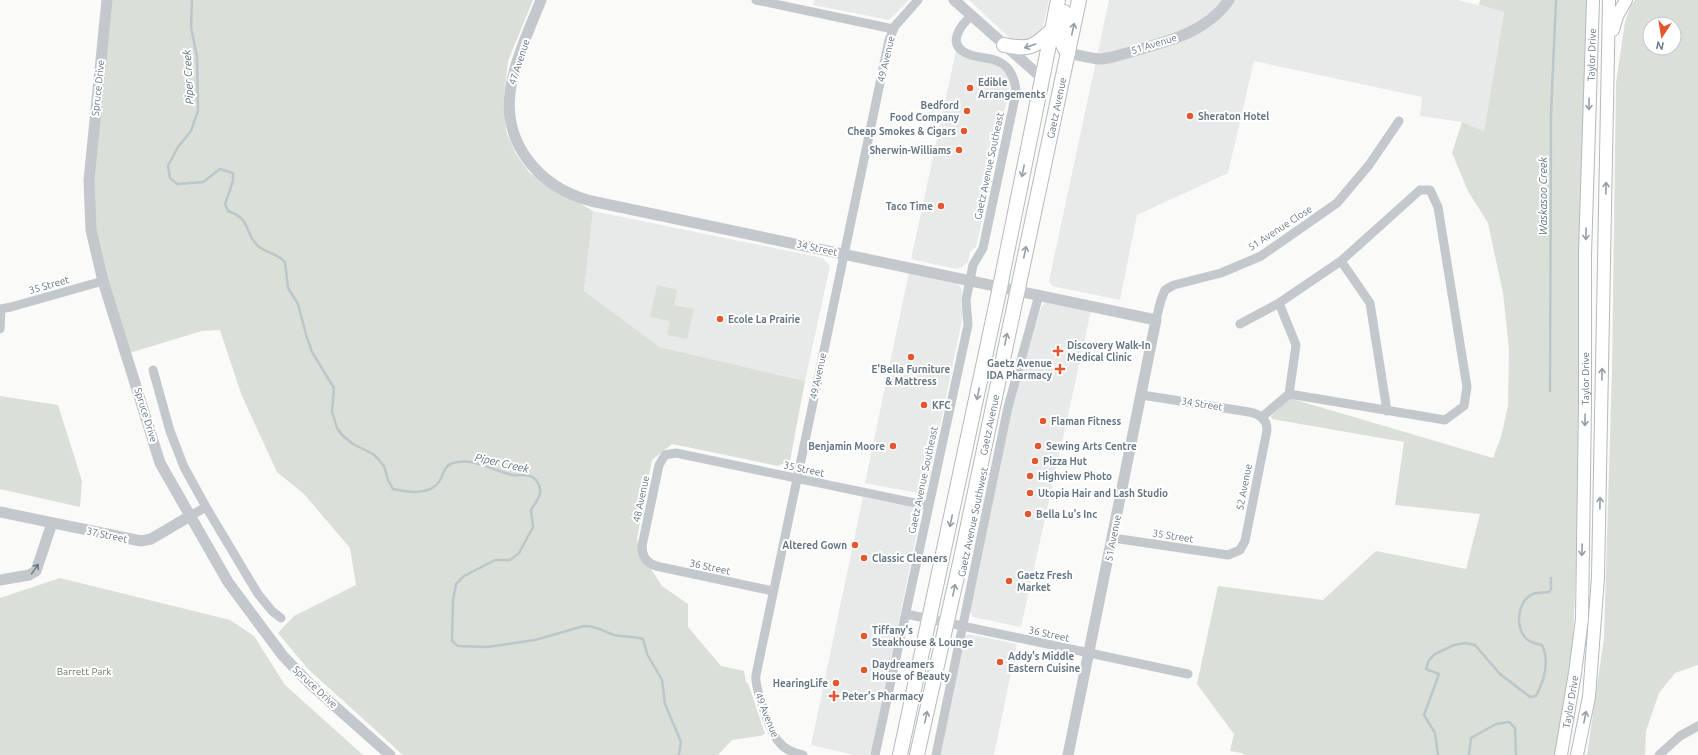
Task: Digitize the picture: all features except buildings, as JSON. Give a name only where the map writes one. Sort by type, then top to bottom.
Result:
[{"type":"main road","name":"Gaetz Avenue","points":[[900,755],[1000,287],[1058,0]]},
{"type":"main road","points":[[1066,0],[1060,39],[1063,47],[1068,53]]},
{"type":"main road","name":"Gaetz Avenue","points":[[918,755],[1079,0]]},
{"type":"main road","name":"Taylor Drive","points":[[1578,755],[1589,697],[1598,577],[1609,0]]},
{"type":"main road","points":[[1609,47],[1617,16],[1626,0]]},
{"type":"main road","name":"Taylor Drive","points":[[1561,755],[1575,672],[1582,618],[1586,403],[1585,254],[1593,3]]},
{"type":"main road","points":[[1004,45],[1029,48],[1038,43],[1052,30]]},
{"type":"main road","points":[[1038,193],[1035,162],[1046,100],[1045,82],[1042,78]]},
{"type":"street","name":"Spruce Drive","points":[[107,0],[88,193],[93,244],[160,463],[228,582],[283,656],[310,684],[390,755]]},
{"type":"street","name":"47 Avenue","points":[[512,125],[509,100],[512,77],[540,0]]},
{"type":"street","points":[[756,0],[894,29]]},
{"type":"street","name":"49 Avenue","points":[[803,755],[791,752],[778,742],[755,681],[889,40],[894,29],[918,0]]},
{"type":"street","points":[[954,0],[1042,78]]},
{"type":"street","name":"51 Avenue","points":[[1068,53],[1101,59],[1148,47],[1188,34],[1204,25],[1219,13],[1229,0]]},
{"type":"street","name":"Gaetz Avenue Southeast","points":[[875,755],[968,325],[966,304],[970,280],[974,262],[984,248],[1016,88],[1013,77],[1004,64],[996,60],[964,52],[958,45],[956,38],[958,32],[971,16]]},
{"type":"street","name":"51 Avenue Close","points":[[1156,320],[1165,290],[1174,285],[1221,273],[1261,256],[1336,203],[1369,165],[1399,121]]},
{"type":"street","name":"34 Street","points":[[512,125],[523,153],[533,167],[550,183],[571,195],[591,201],[1156,320]]},
{"type":"street","points":[[1240,324],[1279,303],[1341,260],[1420,190],[1430,190],[1438,207],[1466,379],[1467,387],[1464,406],[1446,420],[1289,394]]},
{"type":"street","points":[[1341,260],[1370,303],[1388,411]]},
{"type":"street","name":"35 Street","points":[[1,309],[103,280]]},
{"type":"street","name":"Gaetz Avenue Southwest","points":[[936,755],[1008,407],[1039,295]]},
{"type":"street","points":[[1262,417],[1289,394],[1296,345],[1279,303]]},
{"type":"street","points":[[0,329],[1,309]]},
{"type":"street","name":"51 Avenue","points":[[1068,755],[1156,320]]},
{"type":"street","name":"Spruce Drive","points":[[153,370],[178,453],[206,507],[258,594],[280,618]]},
{"type":"street","name":"34 Street","points":[[1142,395],[1249,412],[1262,417]]},
{"type":"street","name":"52 Avenue","points":[[1231,555],[1240,550],[1245,541],[1267,430],[1266,424],[1262,417]]},
{"type":"street","name":"35 Street","points":[[676,453],[929,506]]},
{"type":"street","name":"48 Avenue","points":[[645,560],[642,546],[659,465],[665,455],[676,453]]},
{"type":"street","name":"37 Street","points":[[0,512],[141,541],[151,539],[206,507]]},
{"type":"street","points":[[0,580],[29,575],[36,570],[52,523]]},
{"type":"street","name":"35 Street","points":[[1113,538],[1231,555]]},
{"type":"street","name":"36 Street","points":[[645,560],[656,566],[773,591]]},
{"type":"street","name":"36 Street","points":[[906,614],[1188,674]]},
{"type":"street","points":[[1659,755],[1680,736],[1697,726]]},
{"type":"shaded area","points":[[814,0],[909,0],[889,20],[813,5]]},
{"type":"shaded area","points":[[969,0],[1049,0],[1041,35],[1032,41],[1014,42]]},
{"type":"shaded area","points":[[1109,0],[1457,0],[1504,11],[1484,131],[1462,122],[1420,116],[1422,97],[1254,61],[1228,173],[1137,215],[1120,300],[1052,286],[1049,281]]},
{"type":"shaded area","points":[[956,51],[996,62],[1007,74],[1010,84],[976,247],[970,252],[968,262],[962,267],[956,269],[911,259]]},
{"type":"shaded area","name":"Ecole La Prairie","points":[[593,211],[823,258],[830,266],[805,381],[660,347],[584,291]]},
{"type":"shaded area","points":[[909,272],[958,284],[962,290],[961,304],[963,315],[927,489],[922,494],[865,483]]},
{"type":"shaded area","points":[[1045,302],[1091,311],[1021,627],[973,617],[969,610],[1010,409],[1041,308]]},
{"type":"shaded area","points":[[863,497],[915,508],[919,511],[920,518],[872,750],[869,755],[854,755],[811,745]]},
{"type":"shaded area","points":[[968,634],[1017,644],[994,755],[939,755],[964,637]]},
{"type":"green space","points":[[107,0],[533,0],[508,61],[504,96],[506,131],[516,154],[530,173],[593,211],[584,291],[660,347],[805,381],[790,461],[778,466],[672,444],[652,460],[637,538],[640,558],[651,569],[662,586],[688,604],[688,627],[721,666],[744,671],[746,682],[748,683],[765,734],[732,740],[718,755],[403,755],[308,669],[278,633],[294,616],[356,585],[350,548],[304,494],[277,472],[242,396],[220,330],[202,331],[126,354],[91,230]]},
{"type":"green space","points":[[1480,0],[1587,0],[1577,545],[1573,640],[1556,755],[1244,755],[1242,753],[1230,751],[1234,734],[1197,684],[1218,586],[1323,600],[1376,551],[1466,569],[1480,514],[1395,505],[1404,442],[1272,419],[1271,416],[1289,398],[1493,458],[1501,437],[1508,406],[1509,349],[1503,293],[1488,223],[1468,191],[1452,153],[1462,122],[1484,131],[1504,12],[1479,5]]},
{"type":"green space","points":[[1635,0],[1698,0],[1698,665],[1675,673],[1659,693],[1646,731],[1645,755],[1587,755],[1604,638],[1612,371],[1616,83],[1625,22],[1631,5]]},
{"type":"green space","points":[[657,285],[677,290],[674,305],[694,309],[687,339],[667,335],[670,321],[650,317]]},
{"type":"green space","points":[[0,396],[58,405],[82,481],[80,507],[0,489]]},
{"type":"green space","name":"Barrett Park","points":[[60,578],[230,620],[254,636],[285,685],[363,755],[0,755],[0,598]]},
{"type":"waterway","name":"Piper Creek","points":[[192,0],[191,27],[197,57],[198,111],[191,131],[178,147],[168,166],[170,178],[177,184],[203,182],[220,169],[233,173],[233,181],[225,204],[228,211],[245,222],[250,236],[258,246],[279,257],[285,262],[288,288],[298,304],[312,352],[334,388],[332,412],[337,428],[342,435],[353,444],[373,454],[379,460],[384,466],[388,480],[393,489],[418,492],[430,489],[439,482],[444,471],[450,464],[461,462],[476,463],[513,475],[529,476],[534,478],[539,485],[540,492],[531,510],[533,527],[519,553],[510,560],[495,560],[464,576],[456,584],[453,600],[452,641],[458,646],[487,647],[535,640],[584,626],[596,628],[614,635],[643,639],[647,654],[662,680],[665,704],[681,742],[679,755]]},
{"type":"waterway","name":"Waskasoo Creek","points":[[1550,391],[1551,114],[1556,0]]},
{"type":"waterway","name":"Waskasoo Creek","points":[[1438,755],[1435,733],[1424,715],[1439,674],[1426,669],[1429,660],[1435,654],[1454,645],[1465,643],[1475,645],[1500,674],[1530,697],[1536,696],[1544,678],[1546,658],[1542,645],[1531,642],[1524,635],[1519,623],[1519,616],[1524,602],[1528,597],[1535,593],[1549,592],[1551,589],[1551,578]]},
{"type":"waterway","name":"Waskasoo Creek","points":[[1469,755],[1471,738],[1496,724],[1509,722],[1515,728],[1516,755]]},
{"type":"place","name":"Edible Arrangements","points":[[970,88]]},
{"type":"place","name":"Bedford Food Company","points":[[967,111]]},
{"type":"place","name":"Sheraton Hotel","points":[[1190,116]]},
{"type":"place","name":"Cheap Smokes & Cigars","points":[[964,131]]},
{"type":"place","name":"Sherwin-Williams","points":[[959,150]]},
{"type":"place","name":"Taco Time","points":[[941,206]]},
{"type":"place","name":"Ecole La Prairie","points":[[720,319]]},
{"type":"place","name":"Discovery Walk-In Medical Clinic","points":[[1058,351]]},
{"type":"place","name":"E'Bella Furniture & Mattress","points":[[911,357]]},
{"type":"place","name":"Gaetz Avenue IDA Pharmacy","points":[[1060,369]]},
{"type":"place","name":"KFC","points":[[924,405]]},
{"type":"place","name":"Flaman Fitness","points":[[1043,421]]},
{"type":"place","name":"Benjamin Moore","points":[[893,446]]},
{"type":"place","name":"Sewing Arts Centre","points":[[1038,446]]},
{"type":"place","name":"Pizza Hut","points":[[1035,461]]},
{"type":"place","name":"Highview Photo","points":[[1030,476]]},
{"type":"place","name":"Utopia Hair and Lash Studio","points":[[1030,493]]},
{"type":"place","name":"Bella Lu's Inc","points":[[1028,514]]},
{"type":"place","name":"Altered Gown","points":[[855,545]]},
{"type":"place","name":"Classic Cleaners","points":[[864,558]]},
{"type":"place","name":"Gaetz Fresh Market","points":[[1009,581]]},
{"type":"place","name":"Tiffany's Steakhouse & Lounge","points":[[864,636]]},
{"type":"place","name":"Addy's Middle Eastern Cuisine","points":[[1000,662]]},
{"type":"place","name":"Daydreamers House of Beauty","points":[[864,670]]},
{"type":"place","name":"HearingLife","points":[[836,683]]},
{"type":"place","name":"Peter's Pharmacy","points":[[834,696]]}]
